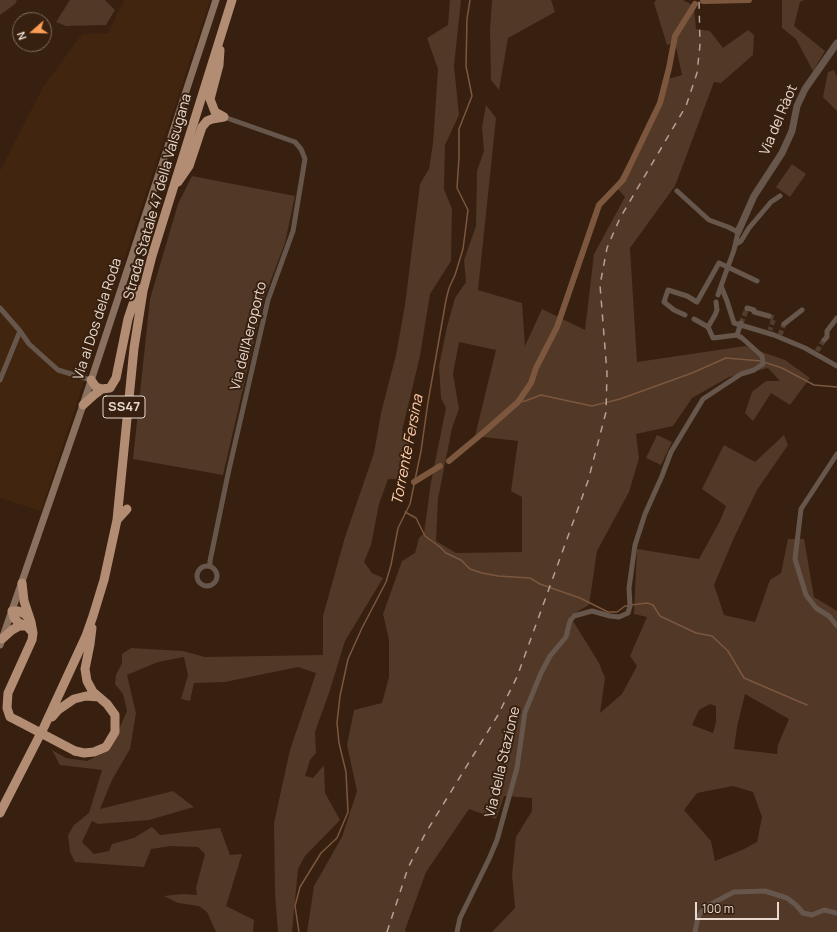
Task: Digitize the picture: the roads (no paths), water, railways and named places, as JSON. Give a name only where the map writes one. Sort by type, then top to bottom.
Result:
[{"type":"highway","name":"Strada Statale 47 della Valsugana","points":[[0,803],[82,638],[101,578],[111,530],[138,290],[227,0]]},
{"type":"highway","name":"Strada Statale 47 della Valsugana","points":[[0,813],[70,672],[93,616],[104,580],[117,520],[138,319],[152,256],[232,0]]},
{"type":"highway","points":[[220,36],[219,65],[210,99],[215,112],[224,117]]},
{"type":"highway","points":[[173,190],[189,166],[202,126],[207,121],[224,117]]},
{"type":"highway","points":[[83,405],[94,395],[102,390],[110,388],[116,378],[128,319],[138,290]]},
{"type":"highway","points":[[91,380],[96,387],[102,390]]},
{"type":"highway","points":[[123,456],[130,467]]},
{"type":"highway","points":[[117,520],[127,508]]},
{"type":"highway","points":[[22,583],[32,640],[8,693],[7,708],[10,717],[75,751],[84,753],[106,747],[115,732],[114,715],[107,704],[93,692],[87,681],[84,669],[90,644],[93,616]]},
{"type":"highway","points":[[12,610],[14,618],[19,623],[30,627]]},
{"type":"highway","points":[[1,642],[12,630],[19,626],[30,627]]},
{"type":"highway","points":[[44,727],[58,710],[74,698],[86,696],[99,697]]},
{"type":"main road","name":"Via al Dos dela Roda","points":[[1,642],[83,405],[216,0]]},
{"type":"street","name":"Via del Ràot","points":[[738,232],[754,196],[782,153],[792,131],[798,106],[805,89],[837,43]]},
{"type":"street","name":"Via dell'Aeroporto","points":[[210,566],[228,474],[268,300],[292,231],[305,159],[302,149],[295,142],[224,117]]},
{"type":"street","points":[[677,191],[709,220],[738,232],[736,244],[718,295]]},
{"type":"street","points":[[736,244],[741,241],[749,228],[772,202],[780,196]]},
{"type":"street","points":[[685,315],[674,310],[664,302],[668,290],[687,296],[696,302],[718,263],[757,281]]},
{"type":"street","points":[[721,286],[734,324],[741,324],[779,336],[816,352],[837,366]]},
{"type":"street","points":[[708,327],[716,315],[716,302]]},
{"type":"street","points":[[0,308],[30,344],[58,370],[91,380]]},
{"type":"street","points":[[747,309],[754,310],[754,312],[768,316]]},
{"type":"street","points":[[784,324],[802,310]]},
{"type":"street","points":[[824,340],[827,337],[827,331],[837,318]]},
{"type":"street","points":[[694,319],[708,327],[713,338],[737,336],[741,324]]},
{"type":"street","points":[[0,380],[20,331]]},
{"type":"street","name":"Via della Stazione","points":[[457,932],[460,918],[497,840],[517,768],[525,712],[541,673],[550,656],[566,637],[570,620],[574,616],[592,611],[619,618],[628,613],[630,606],[629,588],[635,545],[645,514],[671,452],[703,399],[742,374],[754,370],[763,364],[762,356],[742,338],[737,336]]},
{"type":"street","points":[[837,454],[801,509],[795,559],[806,595],[816,608],[829,616],[837,626]]},
{"type":"street","points":[[210,566],[215,570],[216,580],[209,586],[203,585],[198,581],[197,574],[200,568],[210,566]]},
{"type":"street","points":[[695,932],[698,917],[705,907],[734,892],[765,892],[786,898],[796,905],[803,913],[812,915],[824,910],[837,913]]},
{"type":"waterway","name":"Torrente Fersina","points":[[299,932],[295,906],[300,887],[321,853],[337,838],[348,812],[346,772],[339,743],[337,723],[340,696],[348,659],[386,582],[398,528],[410,504],[421,451],[446,300],[463,249],[468,210],[457,188],[459,129],[472,96],[466,66],[467,19],[470,0]]},
{"type":"waterway","points":[[703,1],[749,0]]},
{"type":"waterway","points":[[449,461],[518,402],[531,383],[536,368],[557,327],[599,205],[623,180],[660,103],[675,36],[695,4]]},
{"type":"waterway","points":[[518,402],[541,395],[592,406],[620,399],[692,373],[726,358],[761,361]]},
{"type":"waterway","points":[[764,362],[782,368],[814,385],[837,387]]},
{"type":"waterway","points":[[414,482],[440,466]]},
{"type":"waterway","points":[[405,512],[416,518],[425,536],[446,553],[461,560],[470,569],[498,576],[530,578],[540,584],[580,598],[608,612],[617,612],[625,606],[628,606]]},
{"type":"waterway","points":[[631,605],[647,603],[653,605],[660,616],[696,633],[712,636],[728,651],[744,678],[807,705]]},
{"type":"tunnel","points":[[741,323],[747,309]]},
{"type":"tunnel","points":[[769,316],[774,318],[770,330]]},
{"type":"tunnel","points":[[780,335],[784,324]]},
{"type":"tunnel","points":[[817,351],[824,340]]},
{"type":"railway","points":[[387,932],[408,868],[425,834],[498,715],[517,677],[588,481],[606,412],[607,373],[600,285],[607,248],[620,218],[686,106],[697,73],[700,45],[699,0]]}]
